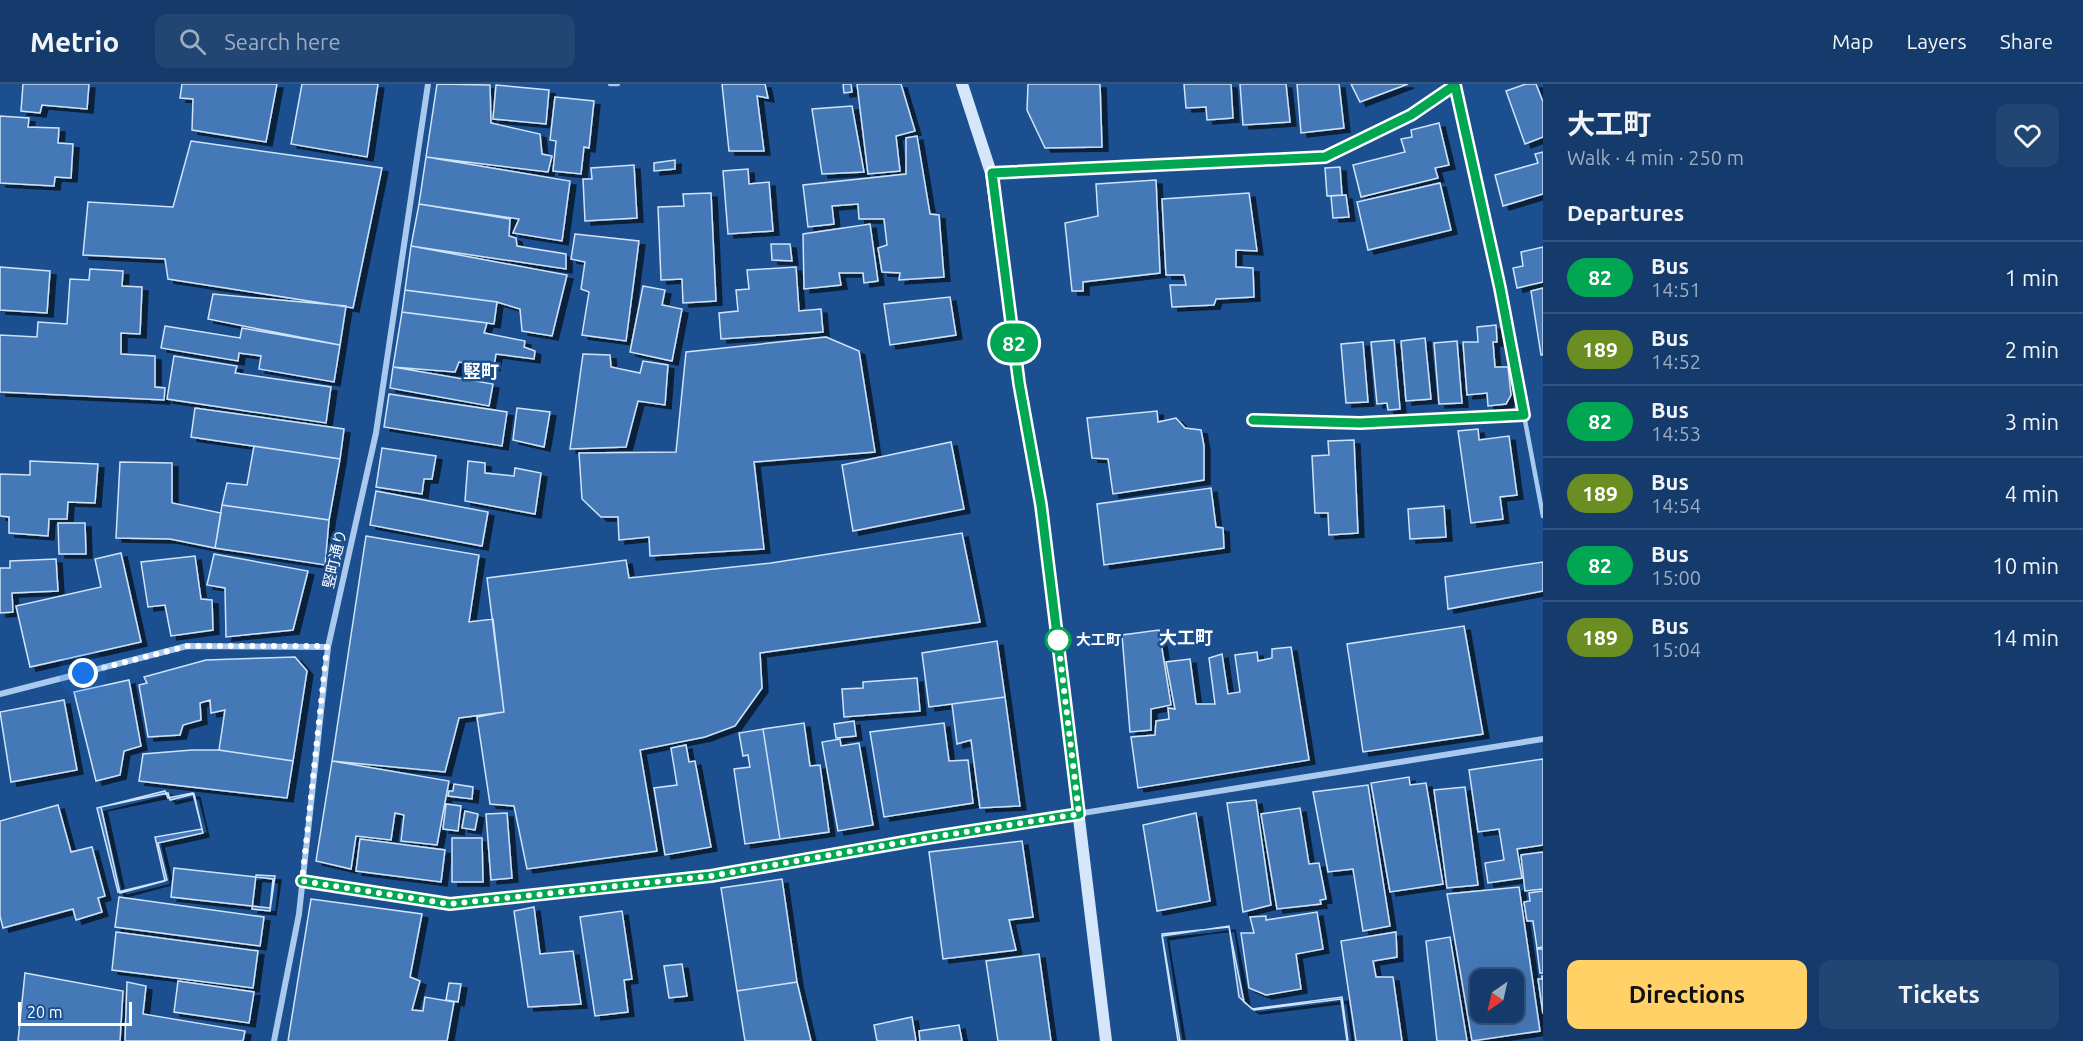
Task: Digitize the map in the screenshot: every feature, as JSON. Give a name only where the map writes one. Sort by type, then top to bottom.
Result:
[{"type":"street","name":"竪町通り","points":[[274,1041],[299,914],[327,646],[376,433],[428,84]]},
{"type":"street","points":[[962,84],[992,173],[1019,383],[1041,505],[1106,1041]]},
{"type":"street","points":[[0,694],[188,646],[327,646]]},
{"type":"street","points":[[302,881],[450,904],[711,876],[927,838],[1543,739]]},
{"type":"lane","points":[[610,84],[618,84]]},
{"type":"lane","points":[[992,173],[1325,157],[1411,115],[1455,85],[1500,288],[1543,516]]},
{"type":"lane","points":[[1253,420],[1360,423],[1524,415]]},
{"type":"building","points":[[23,84],[89,84],[87,109],[42,105],[40,113],[21,111]]},
{"type":"building","points":[[182,84],[277,84],[266,142],[192,130],[193,99],[180,98]]},
{"type":"building","points":[[302,84],[378,84],[367,157],[291,144]]},
{"type":"building","points":[[437,84],[490,85],[491,123],[540,134],[542,154],[552,156],[548,172],[426,157]]},
{"type":"building","points":[[722,84],[765,84],[768,98],[757,96],[764,151],[729,151]]},
{"type":"building","points":[[843,84],[851,84],[852,92],[844,93]]},
{"type":"building","points":[[857,84],[901,84],[915,131],[896,136],[900,171],[868,174]]},
{"type":"building","points":[[1028,84],[1100,84],[1102,147],[1045,148],[1027,110]]},
{"type":"building","points":[[1184,84],[1231,84],[1233,118],[1207,120],[1206,107],[1186,108]]},
{"type":"building","points":[[1240,84],[1286,84],[1290,122],[1243,125]]},
{"type":"building","points":[[1297,84],[1339,84],[1344,128],[1301,133]]},
{"type":"building","points":[[1351,84],[1408,84],[1360,102]]},
{"type":"building","points":[[1526,84],[1536,84],[1543,102],[1543,137],[1525,144],[1506,91]]},
{"type":"building","points":[[496,85],[549,90],[546,124],[493,119]]},
{"type":"building","points":[[555,97],[594,101],[589,148],[584,147],[581,174],[553,171],[556,141],[550,140]]},
{"type":"building","points":[[852,106],[864,172],[822,174],[812,109]]},
{"type":"building","points":[[0,116],[29,118],[28,127],[59,128],[58,143],[73,144],[71,178],[55,177],[54,186],[0,183]]},
{"type":"building","points":[[1439,123],[1449,165],[1435,168],[1438,178],[1361,197],[1353,165],[1405,152],[1401,139],[1412,137],[1411,130]]},
{"type":"building","points":[[917,136],[930,214],[939,215],[944,277],[899,280],[900,273],[882,272],[878,248],[887,245],[884,219],[859,219],[858,204],[832,206],[834,224],[808,227],[803,185],[906,174],[906,138]]},
{"type":"building","points":[[191,141],[382,168],[353,308],[168,279],[165,259],[83,255],[88,202],[173,207]]},
{"type":"building","points":[[1543,152],[1543,194],[1503,206],[1495,175],[1538,163],[1535,154]]},
{"type":"building","points":[[426,157],[570,181],[562,241],[513,233],[519,219],[419,204]]},
{"type":"building","points":[[675,160],[675,169],[654,171],[654,163]]},
{"type":"building","points":[[634,165],[637,218],[585,221],[583,179],[592,179],[591,168]]},
{"type":"building","points":[[1340,167],[1342,195],[1327,196],[1325,168]]},
{"type":"building","points":[[748,169],[749,184],[769,182],[773,231],[728,234],[723,171]]},
{"type":"building","points":[[1156,180],[1160,273],[1083,282],[1083,291],[1072,291],[1065,223],[1098,216],[1096,184]]},
{"type":"building","points":[[1440,183],[1451,230],[1368,250],[1357,202]]},
{"type":"building","points":[[711,193],[716,301],[683,303],[682,279],[661,280],[658,207],[684,206],[683,194]]},
{"type":"building","points":[[1249,193],[1257,251],[1236,250],[1236,267],[1253,268],[1254,297],[1216,299],[1214,305],[1172,307],[1170,285],[1186,285],[1184,275],[1166,275],[1162,199]]},
{"type":"building","points":[[1346,195],[1349,217],[1333,218],[1331,196]]},
{"type":"building","points":[[419,204],[510,219],[509,236],[516,238],[517,246],[566,254],[566,269],[411,246]]},
{"type":"building","points":[[870,224],[878,281],[864,283],[863,273],[839,273],[841,285],[804,289],[803,234]]},
{"type":"building","points":[[575,234],[639,241],[626,341],[582,335],[589,292],[581,289],[585,262],[571,259]]},
{"type":"building","points":[[771,244],[790,244],[792,261],[772,260]]},
{"type":"building","points":[[411,246],[567,275],[552,336],[522,331],[520,309],[497,302],[405,290]]},
{"type":"building","points":[[1543,247],[1543,282],[1517,288],[1513,268],[1523,266],[1521,252]]},
{"type":"building","points":[[0,267],[50,271],[47,313],[0,310]]},
{"type":"building","points":[[796,267],[799,311],[821,309],[823,332],[721,339],[719,313],[738,311],[736,290],[749,289],[747,270]]},
{"type":"building","points":[[90,269],[123,271],[122,286],[142,287],[140,334],[121,333],[121,354],[155,356],[155,387],[165,388],[164,400],[0,392],[0,335],[37,337],[38,322],[67,324],[70,279],[89,280]]},
{"type":"building","points":[[643,286],[665,290],[662,305],[682,309],[672,361],[630,352]]},
{"type":"building","points":[[1543,288],[1543,355],[1541,355],[1531,291]]},
{"type":"building","points":[[405,290],[497,302],[494,324],[402,312]]},
{"type":"building","points":[[213,294],[346,306],[340,345],[208,319]]},
{"type":"building","points":[[950,297],[956,335],[890,345],[884,304]]},
{"type":"building","points":[[402,312],[487,323],[484,333],[525,341],[524,347],[535,351],[534,359],[496,354],[494,367],[459,362],[455,372],[393,367]]},
{"type":"building","points":[[1496,325],[1497,342],[1493,342],[1495,367],[1508,367],[1511,395],[1506,404],[1488,406],[1487,393],[1467,395],[1463,342],[1478,342],[1477,327]]},
{"type":"building","points":[[165,326],[240,338],[242,328],[340,345],[334,382],[259,369],[261,356],[239,353],[238,361],[161,348]]},
{"type":"building","points":[[826,337],[859,351],[875,452],[754,462],[764,549],[650,556],[649,537],[619,540],[618,517],[601,517],[582,499],[579,453],[676,452],[686,352]]},
{"type":"building","points":[[1425,338],[1431,399],[1406,401],[1401,341]]},
{"type":"building","points":[[1394,340],[1400,409],[1388,410],[1387,403],[1377,404],[1371,342]]},
{"type":"building","points":[[1457,341],[1462,403],[1439,404],[1434,343]]},
{"type":"building","points":[[1363,342],[1368,402],[1346,403],[1341,344]]},
{"type":"building","points":[[583,354],[610,355],[611,367],[640,373],[643,361],[668,365],[665,405],[638,401],[626,447],[570,449]]},
{"type":"building","points":[[174,356],[237,366],[235,373],[331,387],[326,423],[167,399]]},
{"type":"building","points":[[393,367],[493,384],[489,406],[390,388]]},
{"type":"building","points":[[389,394],[507,412],[502,446],[384,427]]},
{"type":"building","points":[[195,408],[344,429],[340,459],[191,437]]},
{"type":"building","points":[[517,408],[550,412],[544,447],[513,440]]},
{"type":"building","points":[[1157,411],[1158,422],[1176,418],[1185,428],[1201,430],[1204,446],[1204,480],[1113,494],[1108,459],[1092,458],[1087,418]]},
{"type":"building","points":[[1478,429],[1479,440],[1509,436],[1517,495],[1500,497],[1503,519],[1471,523],[1458,431]]},
{"type":"building","points":[[1354,440],[1358,533],[1329,535],[1328,513],[1315,513],[1312,456],[1329,455],[1328,441]]},
{"type":"building","points":[[951,442],[964,509],[853,531],[842,465]]},
{"type":"building","points":[[254,446],[340,459],[329,520],[222,505],[227,483],[247,485]]},
{"type":"building","points":[[382,448],[436,456],[432,479],[424,479],[422,494],[376,487]]},
{"type":"building","points":[[30,461],[98,464],[95,503],[68,502],[67,519],[49,519],[48,536],[9,533],[9,517],[0,516],[0,474],[30,475]]},
{"type":"building","points":[[468,461],[485,463],[485,473],[514,476],[515,468],[541,473],[535,514],[465,501]]},
{"type":"building","points":[[120,462],[172,463],[172,503],[221,513],[215,548],[170,539],[116,538]]},
{"type":"building","points":[[1211,488],[1216,527],[1223,528],[1224,548],[1104,565],[1097,504]]},
{"type":"building","points":[[376,491],[488,512],[482,546],[370,525]]},
{"type":"building","points":[[222,505],[329,520],[325,565],[215,548]]},
{"type":"building","points":[[1444,506],[1446,537],[1410,539],[1408,509]]},
{"type":"building","points":[[58,523],[85,523],[86,554],[59,554]]},
{"type":"building","points":[[962,533],[980,622],[760,653],[762,688],[735,726],[705,737],[640,750],[657,851],[527,869],[514,806],[490,804],[477,717],[504,712],[487,578],[626,560],[629,578],[771,563]]},
{"type":"building","points":[[366,536],[479,555],[469,622],[493,619],[504,712],[459,718],[445,772],[332,761]]},
{"type":"building","points":[[121,553],[141,642],[30,667],[16,606],[101,587],[95,559]]},
{"type":"building","points":[[214,554],[308,571],[293,630],[226,637],[225,588],[207,585]]},
{"type":"building","points":[[195,556],[201,599],[212,600],[213,630],[171,636],[165,605],[148,607],[141,562]]},
{"type":"building","points":[[56,559],[58,591],[12,593],[13,612],[0,613],[0,568],[10,568],[10,561]]},
{"type":"building","points":[[1543,562],[1543,591],[1448,609],[1445,577]]},
{"type":"building","points":[[1464,626],[1483,734],[1363,752],[1347,644]]},
{"type":"building","points":[[1159,630],[1171,705],[1151,709],[1151,730],[1130,732],[1122,635]]},
{"type":"building","points":[[997,641],[1005,697],[929,707],[922,653]]},
{"type":"building","points":[[1291,647],[1309,760],[1138,788],[1131,737],[1155,735],[1156,721],[1169,719],[1168,708],[1175,709],[1166,662],[1190,659],[1196,704],[1215,704],[1209,658],[1222,654],[1228,694],[1240,692],[1235,655],[1257,652],[1258,661],[1272,658],[1272,649]]},
{"type":"building","points":[[295,657],[307,671],[293,761],[219,750],[225,710],[211,713],[210,700],[200,703],[201,720],[183,725],[180,735],[148,737],[139,685],[147,683],[144,677],[206,660]]},
{"type":"building","points":[[917,678],[920,711],[844,717],[842,689],[863,688],[863,682]]},
{"type":"building","points":[[129,680],[141,746],[124,751],[120,775],[96,781],[74,692]]},
{"type":"building","points":[[1005,697],[1020,806],[980,808],[971,740],[957,744],[952,704]]},
{"type":"building","points":[[64,700],[77,770],[11,782],[0,712]]},
{"type":"building","points":[[854,721],[856,736],[836,738],[834,724]]},
{"type":"building","points":[[804,723],[810,766],[820,765],[829,832],[780,839],[763,729]]},
{"type":"building","points":[[944,723],[949,761],[968,760],[973,803],[884,817],[870,732]]},
{"type":"building","points":[[763,729],[780,839],[745,844],[734,769],[750,767],[748,755],[743,756],[739,733]]},
{"type":"building","points":[[840,739],[841,746],[859,743],[873,825],[838,831],[822,742]]},
{"type":"building","points":[[686,745],[689,762],[695,761],[711,847],[665,855],[654,788],[677,785],[671,748]]},
{"type":"building","points":[[219,750],[293,761],[287,798],[139,781],[143,754]]},
{"type":"building","points":[[1543,759],[1543,845],[1517,849],[1522,878],[1488,883],[1485,863],[1504,860],[1499,829],[1478,832],[1469,770]]},
{"type":"building","points":[[332,761],[449,781],[437,845],[401,841],[404,815],[395,813],[391,840],[356,836],[351,869],[316,861]]},
{"type":"building","points":[[1409,777],[1410,785],[1426,783],[1443,884],[1390,892],[1371,783]]},
{"type":"building","points":[[454,784],[473,787],[472,799],[448,796],[449,791],[453,791]]},
{"type":"building","points":[[1368,785],[1390,926],[1363,931],[1353,869],[1328,872],[1313,792]]},
{"type":"building","points":[[1465,787],[1478,885],[1447,888],[1434,790]]},
{"type":"building","points":[[165,791],[168,798],[193,793],[203,833],[158,843],[167,880],[118,892],[97,808]]},
{"type":"building","points":[[168,793],[170,800],[194,794],[202,829],[155,837],[165,881],[120,893],[101,807]]},
{"type":"building","points":[[1256,800],[1271,905],[1243,912],[1227,803]]},
{"type":"building","points":[[446,804],[461,806],[458,831],[443,829]]},
{"type":"building","points":[[58,805],[71,852],[92,847],[105,896],[98,898],[102,912],[76,920],[73,909],[3,928],[0,916],[0,821]]},
{"type":"building","points":[[1300,808],[1309,864],[1319,863],[1326,899],[1320,900],[1321,904],[1277,909],[1261,814]]},
{"type":"building","points":[[465,811],[478,814],[475,830],[462,828]]},
{"type":"building","points":[[507,813],[512,878],[491,880],[486,814]]},
{"type":"building","points":[[1196,813],[1210,901],[1157,911],[1143,825]]},
{"type":"building","points":[[452,838],[482,838],[483,882],[452,882]]},
{"type":"building","points":[[360,839],[445,850],[441,882],[356,871]]},
{"type":"building","points":[[1022,841],[1033,917],[1009,920],[1016,950],[943,959],[929,852]]},
{"type":"building","points":[[1543,852],[1543,889],[1525,891],[1521,855]]},
{"type":"building","points":[[174,868],[273,879],[270,908],[171,897]]},
{"type":"building","points":[[256,875],[275,876],[270,911],[252,909]]},
{"type":"building","points":[[782,879],[797,982],[737,991],[721,888]]},
{"type":"building","points":[[1519,887],[1540,1031],[1472,1041],[1447,894]]},
{"type":"building","points":[[1543,891],[1543,947],[1537,948],[1533,921],[1527,921],[1524,902],[1530,901],[1529,893]]},
{"type":"building","points":[[119,897],[264,917],[260,946],[115,927]]},
{"type":"building","points":[[311,899],[422,914],[410,977],[420,981],[412,1010],[423,1011],[425,997],[454,1002],[447,1041],[288,1041]]},
{"type":"building","points":[[534,907],[540,954],[573,951],[581,1004],[528,1007],[514,911]]},
{"type":"building","points":[[622,911],[632,979],[624,980],[628,1012],[595,1016],[580,917]]},
{"type":"building","points":[[1317,912],[1323,949],[1296,954],[1301,989],[1266,995],[1249,988],[1241,933],[1254,933],[1250,917],[1266,916],[1266,920]]},
{"type":"building","points":[[1229,926],[1239,997],[1252,1009],[1342,997],[1348,1041],[1178,1041],[1162,936]]},
{"type":"building","points":[[1229,927],[1244,1002],[1254,1010],[1341,999],[1347,1041],[1180,1041],[1162,934]]},
{"type":"building","points":[[116,932],[258,951],[253,988],[112,970]]},
{"type":"building","points":[[1396,932],[1397,957],[1373,961],[1376,977],[1393,977],[1402,1041],[1356,1041],[1341,941]]},
{"type":"building","points":[[1450,937],[1467,1041],[1437,1041],[1426,941]]},
{"type":"building","points":[[1537,949],[1543,949],[1543,973],[1540,973]]},
{"type":"building","points":[[1039,954],[1051,1041],[998,1041],[986,961]]},
{"type":"building","points":[[682,964],[687,996],[669,998],[664,966]]},
{"type":"building","points":[[25,973],[123,991],[120,1041],[18,1041]]},
{"type":"building","points":[[1542,976],[1543,1014],[1538,979],[1542,979]]},
{"type":"building","points":[[178,981],[254,992],[249,1023],[174,1012]]},
{"type":"building","points":[[127,982],[146,986],[143,1014],[245,1031],[243,1041],[125,1041]]},
{"type":"building","points":[[797,982],[811,1041],[745,1041],[737,991]]},
{"type":"building","points":[[449,983],[461,984],[458,1002],[446,1000]]},
{"type":"building","points":[[912,1017],[916,1041],[877,1041],[874,1025]]},
{"type":"building","points":[[959,1025],[962,1041],[920,1041],[919,1031]]},
{"type":"bus line","name":"82","points":[[302,881],[450,904],[711,876],[1079,814],[1041,505],[1019,383],[992,173],[1325,157],[1411,115],[1455,85],[1500,288],[1524,415],[1360,423],[1253,420]]},
{"type":"place","name":"大工町","points":[[1058,640]]},
{"type":"district","name":"竪町","points":[[481,372]]},
{"type":"district","name":"大工町","points":[[1186,638]]},
{"type":"route","points":[[83,673],[188,646],[327,646],[302,881],[450,904],[711,876],[1079,814],[1058,640]]}]
